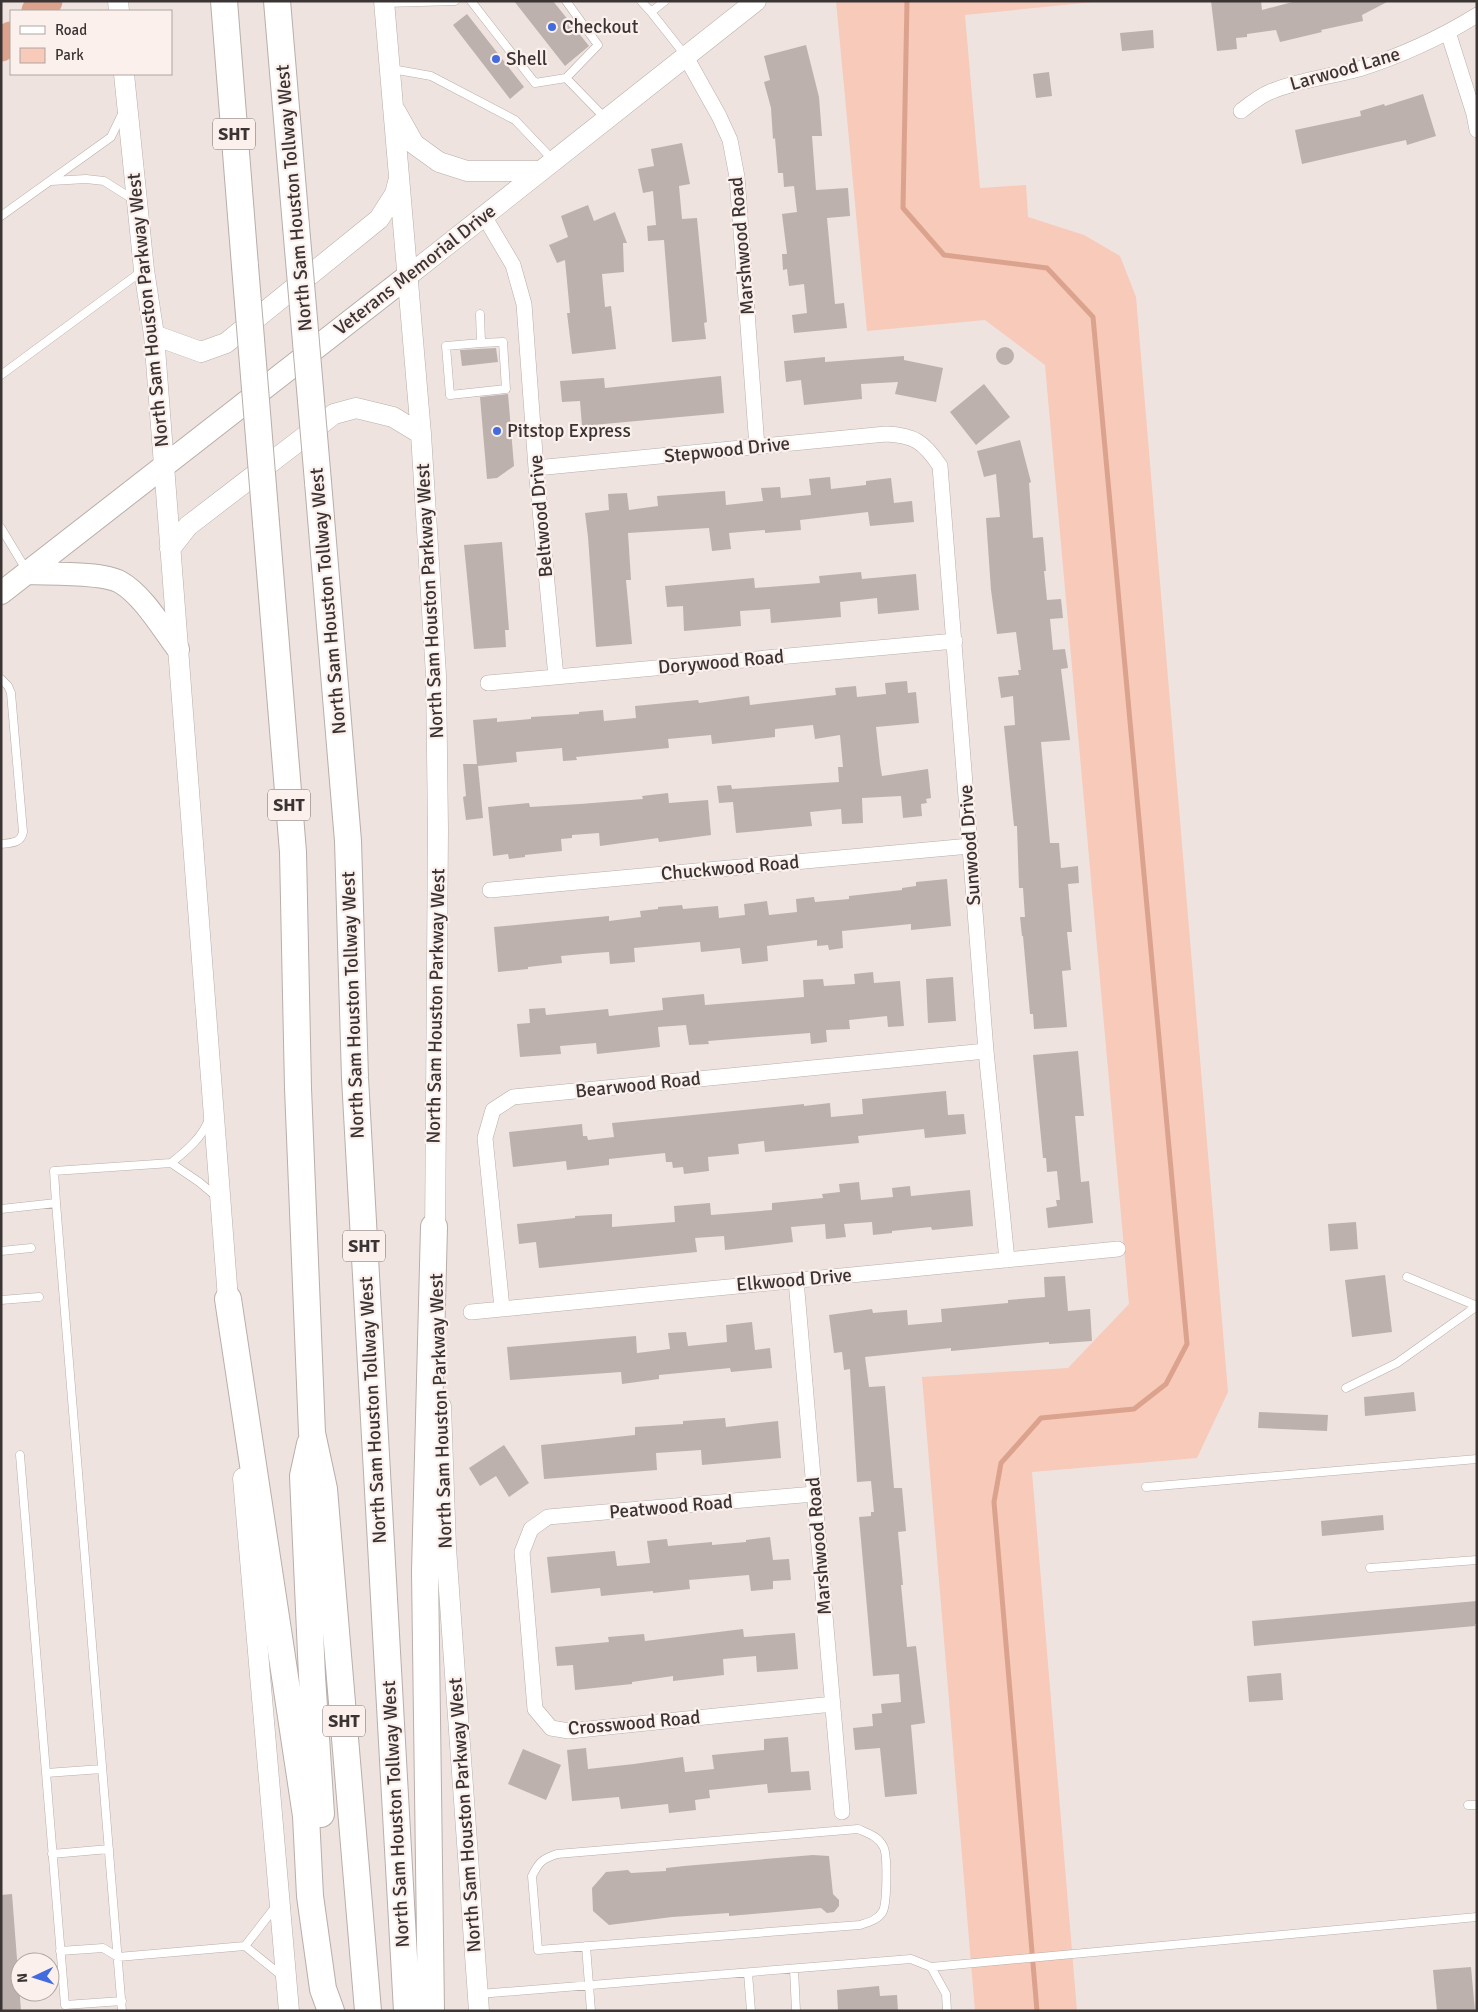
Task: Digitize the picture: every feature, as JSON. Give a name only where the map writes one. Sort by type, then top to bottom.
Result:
[{"type":"highway","name":"North Sam Houston Tollway West","points":[[277,1],[348,841],[354,1078],[407,2011]]},
{"type":"highway","name":"SHT","points":[[224,2],[293,852],[298,1088],[312,1433],[324,1489],[368,2011]]},
{"type":"highway","points":[[431,2011],[425,1571],[434,1227]]},
{"type":"highway","points":[[228,1299],[306,1816],[310,1896],[323,1989],[332,2011]]},
{"type":"highway","name":"SHT","points":[[312,1433],[303,1476],[307,1574],[321,1810],[336,2011]]},
{"type":"main road","name":"North Sam Houston Parkway West","points":[[384,2],[421,434],[436,704],[438,829],[434,1227],[446,1548],[478,2002]]},
{"type":"main road","name":"Veterans Memorial Drive","points":[[1,593],[408,276],[686,57],[750,3]]},
{"type":"main road","name":"North Sam Houston Parkway West","points":[[124,75],[144,270],[154,335],[228,1299],[289,2011]]},
{"type":"main road","points":[[393,107],[414,144],[438,162],[467,171],[547,166]]},
{"type":"main road","points":[[154,335],[201,352],[226,342],[379,219],[395,194],[399,178]]},
{"type":"main road","points":[[170,550],[188,526],[334,414],[356,408],[393,417],[421,434]]},
{"type":"main road","points":[[28,573],[85,574],[119,581],[137,595],[178,649]]},
{"type":"street","name":"Larwood Lane","points":[[1241,111],[1268,92],[1386,60],[1448,32],[1477,15]]},
{"type":"street","points":[[1448,32],[1474,114],[1477,130]]},
{"type":"street","name":"Marshwood Road","points":[[686,57],[719,116],[730,140],[737,177],[757,447]]},
{"type":"street","name":"Beltwood Drive","points":[[484,216],[513,265],[524,304],[536,468],[556,676]]},
{"type":"street","name":"Stepwood Drive","points":[[536,468],[886,434],[902,435],[917,440]]},
{"type":"street","name":"Sunwood Drive","points":[[917,440],[929,449],[940,466],[986,1051],[1007,1260]]},
{"type":"street","name":"Dorywood Road","points":[[488,682],[954,641]]},
{"type":"street","name":"Chuckwood Road","points":[[490,890],[970,846]]},
{"type":"street","name":"Bearwood Road","points":[[502,1308],[485,1138],[492,1110],[513,1097],[986,1051]]},
{"type":"street","name":"Elkwood Drive","points":[[471,1312],[1118,1249]]},
{"type":"street","name":"Marshwood Road","points":[[796,1280],[842,1812]]},
{"type":"street","name":"Peatwood Road","points":[[531,1529],[548,1517],[814,1494]]},
{"type":"street","name":"Crosswood Road","points":[[531,1529],[522,1552],[535,1709],[551,1728],[569,1731],[832,1704]]},
{"type":"lane","points":[[384,2],[455,1]]},
{"type":"lane","points":[[471,1],[535,83],[566,78],[598,45],[566,1]]},
{"type":"lane","points":[[641,1],[686,57]]},
{"type":"lane","points":[[651,12],[665,1]]},
{"type":"lane","points":[[390,68],[431,76],[515,120],[547,166]]},
{"type":"lane","points":[[566,78],[606,120]]},
{"type":"lane","points":[[1,216],[111,137],[127,106]]},
{"type":"lane","points":[[51,181],[86,179],[104,181],[137,202]]},
{"type":"lane","points":[[1,375],[144,270]]},
{"type":"lane","points":[[480,314],[482,343]]},
{"type":"lane","points":[[503,342],[506,389],[450,395],[446,346],[482,343],[503,342]]},
{"type":"lane","points":[[1,528],[28,573]]},
{"type":"lane","points":[[1,679],[8,686],[10,693],[24,832],[22,838],[17,842],[1,844]]},
{"type":"lane","points":[[122,2011],[54,1171],[171,1163],[199,1137],[208,1123],[213,1107]]},
{"type":"lane","points":[[171,1163],[213,1192],[221,1202]]},
{"type":"lane","points":[[1,1209],[56,1203]]},
{"type":"lane","points":[[1,1251],[31,1248]]},
{"type":"lane","points":[[1407,1277],[1477,1306]]},
{"type":"lane","points":[[1,1300],[38,1297]]},
{"type":"lane","points":[[1346,1388],[1397,1363],[1477,1306]]},
{"type":"lane","points":[[20,1455],[65,2005],[122,2001]]},
{"type":"lane","points":[[1146,1487],[1477,1459]]},
{"type":"lane","points":[[1370,1568],[1477,1560]]},
{"type":"lane","points":[[46,1773],[102,1769]]},
{"type":"lane","points":[[858,1829],[876,1837],[884,1846],[887,1895],[882,1911],[875,1920],[860,1925],[586,1946],[538,1950],[532,1876],[544,1858],[557,1854],[858,1829]]},
{"type":"lane","points":[[52,1854],[109,1849]]},
{"type":"lane","points":[[245,1946],[274,1911],[280,1900]]},
{"type":"lane","points":[[478,2002],[589,1985],[911,1959],[931,1966],[1477,1917]]},
{"type":"lane","points":[[60,1951],[103,1948],[118,1957],[245,1946],[286,1980]]},
{"type":"lane","points":[[586,1946],[591,2011]]},
{"type":"lane","points":[[931,1966],[946,1994],[947,2011]]},
{"type":"lane","points":[[794,1969],[796,2011]]},
{"type":"lane","points":[[748,1973],[751,2011]]},
{"type":"green space","points":[[836,1],[1104,1],[965,15],[980,188],[1026,185],[1028,217],[1084,235],[1120,256],[1136,297],[1228,1392],[1197,1458],[1032,1472],[1077,2011],[975,2011],[922,1377],[1068,1368],[1129,1304],[1045,365],[985,320],[867,331]]},
{"type":"building","points":[[514,1],[553,1],[589,46],[565,66]]},
{"type":"building","points":[[1211,1],[1261,1],[1262,10],[1296,1],[1389,1],[1362,15],[1363,21],[1321,30],[1322,32],[1280,42],[1276,30],[1247,34],[1247,37],[1236,38],[1237,49],[1217,51]]},
{"type":"building","points":[[467,14],[524,87],[510,99],[453,25]]},
{"type":"building","points":[[1153,30],[1154,48],[1122,51],[1120,33]]},
{"type":"building","points":[[806,45],[819,97],[822,136],[812,136],[816,190],[848,188],[850,216],[827,218],[835,304],[844,303],[847,328],[794,333],[792,315],[807,313],[804,284],[789,286],[787,269],[783,270],[782,254],[787,254],[782,214],[797,212],[794,186],[784,187],[783,173],[778,173],[771,108],[764,82],[770,80],[764,56]]},
{"type":"building","points":[[1049,72],[1052,96],[1036,98],[1033,74]]},
{"type":"building","points":[[1423,94],[1436,136],[1407,145],[1406,140],[1302,164],[1295,130],[1361,116],[1360,111],[1384,104],[1385,106]]},
{"type":"building","points":[[682,143],[690,184],[679,186],[682,219],[697,218],[707,322],[704,323],[706,339],[672,342],[664,240],[648,241],[647,226],[656,225],[653,191],[643,193],[638,169],[654,166],[651,149]]},
{"type":"building","points":[[588,205],[594,221],[615,212],[627,243],[623,243],[624,272],[602,274],[605,307],[611,306],[616,349],[572,354],[567,313],[570,313],[565,260],[557,263],[549,245],[568,237],[561,216]]},
{"type":"building","points":[[1001,347],[1009,347],[1014,352],[1012,363],[1001,365],[996,360],[996,352]]},
{"type":"building","points":[[496,348],[498,362],[462,366],[460,350]]},
{"type":"building","points":[[904,356],[904,360],[943,368],[936,402],[895,394],[898,382],[861,384],[862,399],[804,405],[801,380],[786,382],[784,361],[825,357],[825,362]]},
{"type":"building","points":[[721,376],[724,413],[582,426],[580,401],[562,402],[560,381],[604,378],[605,388]]},
{"type":"building","points":[[984,384],[1010,417],[976,445],[950,412]]},
{"type":"building","name":"Pitstop Express","points":[[508,394],[514,466],[497,478],[487,479],[480,397]]},
{"type":"building","points":[[1020,440],[1031,482],[1029,483],[1033,538],[1043,537],[1047,600],[1061,599],[1063,618],[1050,619],[1053,650],[1065,649],[1068,668],[1061,669],[1070,740],[1041,742],[1050,843],[1059,843],[1061,868],[1078,866],[1079,883],[1068,884],[1072,932],[1067,932],[1071,970],[1062,971],[1067,1027],[1034,1029],[1033,1014],[1030,1014],[1020,917],[1025,917],[1023,888],[1019,888],[1017,826],[1014,826],[1004,726],[1015,725],[1013,696],[1001,698],[998,677],[1019,675],[1018,670],[1021,670],[1016,632],[997,634],[991,590],[986,518],[1000,517],[996,474],[984,477],[977,451]]},
{"type":"building","points":[[830,477],[831,489],[866,485],[866,481],[891,478],[894,503],[912,501],[914,522],[870,526],[868,512],[800,520],[801,530],[729,533],[731,549],[712,551],[709,528],[628,533],[631,580],[626,580],[632,644],[596,647],[585,513],[609,510],[608,494],[627,493],[629,510],[658,506],[657,496],[725,491],[726,505],[763,501],[761,488],[780,487],[781,498],[811,495],[809,479]]},
{"type":"building","points":[[502,542],[509,630],[505,630],[506,647],[474,649],[464,545]]},
{"type":"building","points":[[861,572],[862,579],[916,574],[919,610],[878,614],[877,598],[840,602],[841,617],[771,623],[770,609],[740,611],[741,626],[684,631],[683,606],[667,607],[665,586],[754,578],[755,588],[820,583],[819,576]]},
{"type":"building","points":[[907,681],[908,693],[916,692],[919,723],[876,727],[880,764],[882,776],[928,769],[931,798],[926,799],[927,803],[921,804],[922,816],[903,818],[901,796],[862,798],[863,823],[842,824],[841,809],[810,812],[812,826],[736,833],[733,802],[719,803],[717,786],[731,785],[732,789],[839,782],[838,767],[843,767],[840,735],[815,739],[813,725],[775,729],[775,737],[712,744],[711,735],[668,739],[669,748],[576,757],[577,760],[563,761],[562,748],[516,752],[517,762],[478,766],[483,818],[466,820],[463,797],[466,796],[463,764],[477,764],[473,720],[497,718],[497,722],[603,710],[604,721],[636,718],[635,706],[698,700],[699,703],[749,696],[750,705],[836,695],[835,688],[856,686],[857,697],[886,694],[885,683]]},
{"type":"building","points":[[668,793],[669,803],[708,800],[711,835],[659,842],[658,838],[600,846],[599,833],[572,835],[572,838],[561,839],[562,851],[525,855],[525,857],[509,859],[508,854],[493,856],[488,807],[529,803],[530,807],[580,804],[643,799],[642,796]]},
{"type":"building","points":[[947,879],[951,926],[911,930],[911,924],[842,931],[843,948],[829,950],[828,945],[817,946],[817,940],[767,946],[768,961],[742,964],[740,948],[701,952],[700,942],[634,948],[635,962],[610,964],[609,952],[594,953],[561,956],[562,963],[498,972],[494,927],[609,916],[609,921],[641,917],[640,911],[658,909],[658,907],[682,905],[683,909],[718,906],[719,918],[745,915],[744,904],[767,901],[769,915],[797,912],[796,899],[814,897],[815,902],[849,899],[849,896],[902,890],[902,888],[916,886],[916,882]]},
{"type":"building","points":[[873,972],[874,983],[900,981],[904,1026],[888,1027],[887,1016],[849,1020],[850,1029],[826,1030],[827,1042],[811,1044],[810,1033],[708,1041],[709,1044],[689,1045],[686,1025],[658,1027],[660,1047],[597,1054],[596,1043],[560,1046],[561,1054],[520,1057],[517,1024],[530,1023],[529,1009],[545,1008],[546,1015],[608,1009],[609,1016],[663,1010],[662,998],[704,994],[705,1005],[804,997],[803,980],[823,979],[824,986],[855,984],[854,974]]},
{"type":"building","points":[[953,977],[956,1021],[928,1023],[926,979]]},
{"type":"building","points":[[1078,1051],[1084,1116],[1075,1116],[1081,1182],[1089,1181],[1093,1223],[1048,1228],[1046,1208],[1057,1206],[1056,1200],[1060,1200],[1057,1171],[1047,1172],[1046,1158],[1043,1158],[1033,1055]]},
{"type":"building","points":[[946,1091],[948,1115],[964,1114],[966,1134],[925,1138],[924,1129],[858,1136],[859,1143],[765,1152],[764,1141],[738,1144],[739,1154],[708,1157],[709,1171],[684,1174],[683,1167],[673,1168],[672,1162],[666,1162],[665,1153],[609,1159],[609,1165],[567,1170],[566,1161],[513,1167],[509,1132],[582,1124],[583,1136],[587,1136],[588,1140],[614,1137],[612,1123],[830,1103],[831,1117],[863,1114],[862,1099]]},
{"type":"building","points":[[859,1182],[861,1200],[893,1197],[892,1188],[910,1186],[911,1196],[970,1190],[973,1226],[932,1230],[931,1227],[873,1235],[872,1222],[844,1224],[846,1237],[826,1239],[825,1224],[791,1227],[793,1242],[725,1250],[724,1236],[695,1238],[697,1252],[539,1268],[536,1242],[519,1244],[517,1224],[575,1218],[575,1216],[612,1214],[612,1227],[675,1222],[674,1206],[710,1203],[711,1215],[772,1210],[772,1203],[823,1198],[822,1194],[840,1192],[839,1184]]},
{"type":"building","points":[[1356,1222],[1358,1249],[1330,1251],[1328,1224]]},
{"type":"building","points":[[1385,1275],[1392,1332],[1352,1337],[1345,1280]]},
{"type":"building","points":[[1065,1276],[1068,1311],[1090,1309],[1092,1341],[1049,1344],[1049,1342],[951,1351],[951,1348],[865,1357],[869,1387],[885,1386],[894,1488],[902,1488],[906,1531],[898,1532],[907,1647],[916,1646],[925,1723],[911,1725],[917,1794],[885,1797],[880,1748],[855,1750],[853,1728],[873,1726],[872,1714],[882,1713],[881,1704],[901,1702],[899,1674],[873,1676],[859,1517],[871,1516],[871,1512],[874,1512],[871,1481],[857,1482],[850,1369],[844,1370],[842,1352],[834,1353],[829,1315],[872,1309],[873,1313],[907,1310],[908,1325],[942,1322],[941,1309],[1008,1303],[1008,1300],[1045,1297],[1044,1277]]},
{"type":"building","points":[[752,1322],[755,1350],[770,1348],[772,1368],[731,1372],[730,1368],[659,1375],[659,1379],[622,1384],[621,1372],[510,1380],[507,1347],[636,1336],[637,1353],[670,1349],[668,1333],[686,1332],[688,1346],[727,1342],[726,1325]]},
{"type":"building","points":[[1414,1392],[1416,1411],[1365,1416],[1364,1397]]},
{"type":"building","points":[[1259,1412],[1328,1415],[1327,1431],[1258,1428]]},
{"type":"building","points":[[725,1418],[726,1427],[778,1421],[781,1458],[702,1465],[701,1450],[656,1453],[657,1470],[544,1479],[541,1445],[635,1435],[635,1427],[683,1424],[683,1421]]},
{"type":"building","points":[[504,1445],[529,1483],[509,1497],[496,1476],[480,1486],[469,1468]]},
{"type":"building","points":[[1383,1515],[1384,1530],[1322,1536],[1321,1521]]},
{"type":"building","points":[[770,1537],[773,1560],[789,1559],[791,1580],[773,1581],[773,1589],[751,1591],[749,1575],[689,1580],[690,1589],[653,1593],[653,1591],[601,1596],[600,1588],[551,1593],[547,1557],[615,1551],[617,1566],[650,1563],[647,1541],[667,1539],[668,1546],[712,1542],[712,1545],[746,1542],[746,1540]]},
{"type":"building","points":[[1477,1601],[1477,1624],[1475,1626],[1254,1646],[1252,1621]]},
{"type":"building","points":[[743,1629],[744,1637],[795,1633],[798,1669],[757,1672],[756,1656],[723,1659],[724,1675],[673,1681],[673,1676],[632,1682],[632,1684],[575,1690],[573,1665],[557,1666],[555,1647],[609,1642],[608,1637],[644,1634],[645,1641]]},
{"type":"building","points":[[1281,1673],[1283,1700],[1249,1702],[1247,1676]]},
{"type":"building","points":[[788,1737],[791,1772],[809,1771],[811,1790],[768,1793],[767,1784],[709,1790],[710,1798],[695,1800],[696,1810],[669,1813],[668,1804],[621,1809],[619,1797],[572,1801],[567,1750],[586,1748],[588,1769],[683,1757],[685,1772],[714,1769],[712,1755],[764,1750],[764,1739]]},
{"type":"building","points":[[523,1749],[561,1765],[546,1800],[508,1784]]},
{"type":"building","points":[[813,1855],[829,1856],[833,1894],[839,1900],[839,1906],[834,1912],[827,1913],[821,1908],[729,1916],[729,1913],[672,1917],[609,1925],[593,1911],[592,1888],[606,1872],[628,1870],[631,1873],[666,1871],[666,1868],[684,1866]]},
{"type":"building","points":[[12,1894],[16,1952],[10,1952],[10,2002],[20,2002],[21,2011],[1,2011],[1,1895]]},
{"type":"building","points":[[1471,1967],[1475,2011],[1437,2011],[1433,1970]]},
{"type":"building","points":[[879,1986],[880,1996],[897,1995],[898,2011],[838,2011],[837,1990]]},
{"type":"waterway","points":[[38,10],[47,1]]},
{"type":"waterway","points":[[907,1],[903,208],[944,255],[1047,268],[1093,317],[1187,1344],[1166,1384],[1134,1409],[1041,1418],[1001,1463],[994,1502],[1037,2011]]},
{"type":"waterway","points":[[1,46],[10,38]]},
{"type":"place","name":"Checkout","points":[[552,27]]},
{"type":"place","name":"Shell","points":[[496,59]]},
{"type":"place","name":"Pitstop Express","points":[[497,431]]}]
